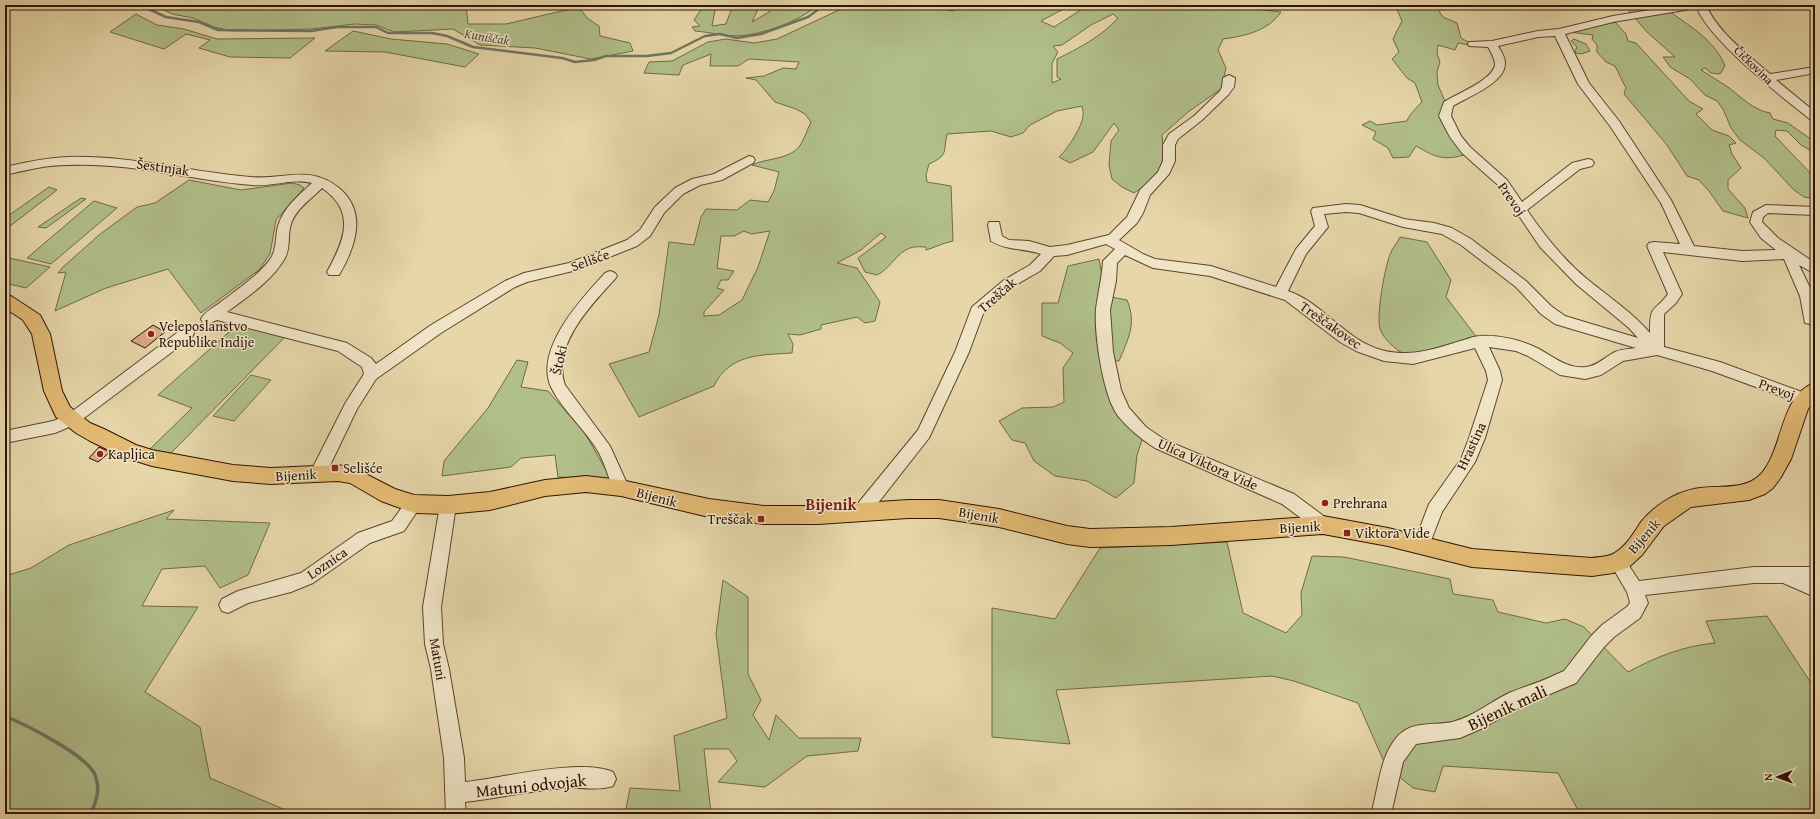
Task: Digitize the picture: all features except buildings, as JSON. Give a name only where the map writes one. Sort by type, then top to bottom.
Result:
[{"type":"main road","name":"Bijenik","points":[[5,300],[34,320],[42,339],[53,391],[63,412],[71,420],[97,435],[130,451],[152,458],[253,475],[271,476],[338,473],[354,476],[388,495],[414,504],[448,505],[490,501],[563,485],[586,484],[621,488],[668,500],[734,512],[799,516],[939,509],[999,518],[1067,535],[1090,538],[1170,536],[1323,525],[1368,533],[1472,558],[1494,561],[1592,567],[1608,566],[1618,563],[1639,544],[1650,528],[1665,512],[1680,503],[1695,498],[1751,491],[1763,486],[1776,467],[1791,433],[1794,417],[1810,394]]},
{"type":"street","points":[[1473,44],[1492,44],[1536,34],[1559,32],[1613,19],[1700,5]]},
{"type":"street","name":"Čičkovina","points":[[1700,5],[1705,14],[1722,34],[1766,78],[1786,96],[1815,118]]},
{"type":"street","points":[[1771,5],[1786,5]]},
{"type":"street","points":[[1559,32],[1572,62],[1584,84],[1617,126],[1667,203],[1689,249]]},
{"type":"street","name":"Prevoj","points":[[1492,44],[1500,63],[1499,71],[1486,82],[1448,104],[1445,116],[1451,130],[1461,144],[1504,183],[1538,235],[1566,266],[1634,324],[1657,350],[1810,394]]},
{"type":"street","points":[[1766,78],[1815,70]]},
{"type":"street","name":"Ulica Viktora Vide","points":[[1229,78],[1228,87],[1224,93],[1198,118],[1173,137],[1169,145],[1169,161],[1163,174],[1144,193],[1137,213],[1118,244],[1110,261],[1109,281],[1104,310],[1106,352],[1111,379],[1116,398],[1123,411],[1141,431],[1160,444],[1288,500],[1306,511],[1323,525]]},
{"type":"street","name":"Šestinjak","points":[[5,171],[51,161],[97,160],[152,165],[252,181],[302,176],[320,182],[340,195],[346,202],[350,214],[351,228],[349,244],[334,272]]},
{"type":"street","name":"Selišće","points":[[318,474],[351,406],[371,376],[436,329],[510,284],[524,278],[572,267],[632,243],[644,233],[659,210],[679,191],[696,182],[718,177],[750,160]]},
{"type":"street","points":[[1520,209],[1552,186],[1576,166],[1588,163]]},
{"type":"street","points":[[320,182],[293,210],[286,221],[282,234],[279,256],[269,270],[211,317],[342,347],[366,362],[369,365],[371,376]]},
{"type":"street","points":[[1280,293],[1301,252],[1322,226],[1317,211],[1346,208],[1360,209],[1403,223],[1434,227],[1447,231],[1466,242],[1521,284],[1546,310],[1560,320],[1657,350],[1657,314],[1659,310],[1674,298],[1675,294],[1654,246],[1742,256],[1791,254]]},
{"type":"street","points":[[1815,211],[1766,209],[1757,215],[1756,222],[1760,229],[1791,254],[1815,269]]},
{"type":"street","points":[[994,225],[996,238],[1002,242],[1029,245],[1050,252],[1067,250],[1105,239],[1118,244]]},
{"type":"street","name":"Treščakovec","points":[[1118,244],[1138,257],[1153,264],[1211,271],[1280,293],[1298,302],[1352,342],[1384,356],[1413,359],[1425,357],[1479,341],[1518,346],[1533,352],[1565,370],[1579,373],[1596,371],[1620,356],[1657,350]]},
{"type":"street","name":"Treščak","points":[[861,512],[924,434],[962,352],[977,311],[1009,282],[1035,268],[1050,252]]},
{"type":"street","points":[[1791,254],[1792,262],[1807,296],[1810,319]]},
{"type":"street","name":"Štoki","points":[[610,276],[583,305],[573,321],[557,358],[554,379],[560,391],[605,450],[621,488]]},
{"type":"street","points":[[5,437],[55,427],[71,420],[187,333]]},
{"type":"street","name":"Hrastina","points":[[1421,546],[1435,509],[1464,466],[1475,445],[1495,380],[1493,371],[1479,341]]},
{"type":"street","name":"Loznica","points":[[228,605],[244,596],[291,584],[307,578],[364,538],[398,526],[414,504]]},
{"type":"street","name":"Matuni","points":[[448,505],[432,607],[434,644],[440,669],[453,750],[456,814]]},
{"type":"street","name":"Bijenik mali","points":[[1381,814],[1393,764],[1404,742],[1413,735],[1449,732],[1460,729],[1516,699],[1562,682],[1570,677],[1608,631],[1634,612],[1639,602],[1635,589],[1618,563]]},
{"type":"street","points":[[1635,589],[1714,579],[1780,575],[1815,576]]},
{"type":"street","points":[[1780,575],[1815,589]]},
{"type":"street","name":"Matuni odvojak","points":[[456,793],[555,779],[587,778],[606,780]]},
{"type":"green space","points":[[154,5],[466,5],[468,24],[506,24],[579,7],[587,18],[599,26],[600,36],[630,43],[633,51],[591,59],[535,48],[480,45],[453,29],[394,32],[376,25],[355,24],[312,29],[232,31],[214,27],[193,18],[172,14]]},
{"type":"green space","points":[[704,5],[716,5],[712,26],[726,24],[733,5],[744,5],[758,9],[752,22],[769,12],[770,5],[818,5],[791,22],[759,33],[738,36],[695,31],[692,27],[700,26],[694,20]]},
{"type":"green space","points":[[845,5],[907,5],[915,7],[924,5],[953,11],[956,8],[990,5],[1255,5],[1257,9],[1281,12],[1270,24],[1255,32],[1223,39],[1218,50],[1226,68],[1221,89],[1188,112],[1162,135],[1164,158],[1156,178],[1134,193],[1122,187],[1112,179],[1109,165],[1111,141],[1119,130],[1114,123],[1093,152],[1070,163],[1059,157],[1070,144],[1078,131],[1083,114],[1082,106],[1057,111],[1030,125],[1023,133],[1011,137],[991,131],[947,134],[944,152],[940,158],[929,164],[926,175],[927,182],[951,186],[953,241],[926,250],[926,247],[916,247],[905,250],[886,269],[877,275],[865,272],[858,258],[886,237],[881,233],[861,250],[837,263],[857,268],[880,302],[875,321],[865,323],[857,317],[821,325],[821,329],[800,335],[788,334],[793,344],[792,353],[768,354],[747,358],[737,362],[720,375],[714,386],[639,417],[609,364],[649,352],[659,315],[669,242],[694,245],[701,217],[706,209],[737,210],[750,200],[768,202],[774,191],[779,172],[752,165],[783,157],[794,151],[801,144],[811,122],[805,114],[796,109],[775,102],[756,80],[746,78],[764,76],[783,68],[796,69],[799,62],[749,59],[738,66],[710,66],[711,54],[683,65],[679,75],[644,73],[649,62],[672,61],[708,42],[726,39],[754,43],[777,39],[841,9]],"holes":[[[1069,6],[1087,6],[1054,27],[1041,21]],[[1113,14],[1118,18],[1097,36],[1057,59],[1057,77],[1061,79],[1052,83],[1052,63],[1058,52],[1053,46],[1062,45],[1091,25]],[[744,231],[751,234],[770,231],[758,267],[742,300],[719,315],[704,316],[704,312],[724,290],[717,288],[721,280],[728,280],[734,271],[717,268],[721,236],[734,236]]]},
{"type":"green space","points":[[1395,5],[1443,5],[1444,8],[1439,11],[1443,17],[1457,23],[1461,38],[1470,43],[1469,45],[1458,43],[1455,50],[1438,45],[1437,54],[1440,62],[1437,72],[1438,85],[1468,154],[1446,158],[1435,156],[1416,146],[1409,157],[1393,158],[1388,148],[1373,139],[1376,132],[1362,125],[1370,121],[1377,125],[1407,121],[1422,102],[1415,83],[1407,78],[1392,59],[1399,52],[1393,39],[1402,21]]},
{"type":"green space","points":[[1624,5],[1646,5],[1652,11],[1666,9],[1683,21],[1715,48],[1725,66],[1720,74],[1711,73],[1705,68],[1701,70],[1728,87],[1753,106],[1770,113],[1773,119],[1788,123],[1815,142],[1815,153],[1801,145],[1787,131],[1776,130],[1775,136],[1815,178],[1815,199],[1804,197],[1794,190],[1764,158],[1740,140],[1731,128],[1723,109],[1717,101],[1705,95],[1690,79],[1670,67],[1663,57],[1675,57],[1647,32]]},
{"type":"green space","points":[[136,14],[157,25],[184,29],[217,39],[315,38],[290,58],[230,57],[199,48],[210,40],[186,34],[164,49],[110,32]]},
{"type":"green space","points":[[1615,22],[1626,34],[1628,41],[1636,43],[1689,101],[1703,109],[1696,114],[1712,130],[1729,136],[1736,143],[1729,145],[1732,154],[1741,168],[1728,180],[1728,189],[1745,208],[1748,218],[1723,211],[1699,180],[1687,176],[1667,145],[1624,94],[1626,88],[1615,66],[1606,62],[1597,52],[1597,45],[1592,39],[1593,35],[1569,32]]},
{"type":"green space","points":[[353,31],[391,39],[447,44],[479,54],[465,67],[385,52],[325,51]]},
{"type":"green space","points":[[1574,39],[1586,44],[1590,51],[1581,54],[1576,53],[1575,51],[1577,47],[1571,41]]},
{"type":"green space","points":[[189,180],[241,190],[292,183],[300,185],[304,188],[276,220],[270,254],[259,270],[201,313],[168,269],[106,288],[55,311],[66,272],[58,273],[62,268],[99,235],[137,207],[155,203]]},
{"type":"green space","points":[[49,187],[57,190],[5,230],[5,218]]},
{"type":"green space","points":[[81,198],[86,199],[46,228],[38,227]]},
{"type":"green space","points":[[94,201],[117,208],[51,264],[27,258]]},
{"type":"green space","points":[[1400,237],[1427,242],[1451,280],[1446,297],[1478,339],[1433,353],[1403,354],[1384,337],[1380,329],[1379,322],[1382,290],[1389,257]]},
{"type":"green space","points":[[5,257],[50,267],[26,288],[5,283]]},
{"type":"green space","points":[[1099,259],[1106,296],[1127,300],[1131,317],[1130,331],[1119,361],[1103,360],[1143,437],[1137,455],[1134,483],[1116,498],[1087,481],[1055,476],[1034,461],[1025,443],[1012,440],[999,421],[1022,408],[1053,407],[1064,402],[1063,368],[1073,353],[1060,343],[1042,336],[1042,303],[1058,303],[1068,266]]},
{"type":"green space","points":[[237,325],[285,337],[170,454],[150,449],[192,408],[158,395]]},
{"type":"green space","points":[[517,360],[528,362],[521,387],[548,391],[585,433],[611,479],[558,477],[555,455],[521,458],[511,467],[442,476],[444,461],[488,408]]},
{"type":"green space","points":[[251,375],[271,380],[234,421],[213,416]]},
{"type":"green space","points":[[174,510],[166,519],[270,523],[248,575],[220,588],[205,566],[162,569],[142,606],[198,607],[145,692],[200,727],[210,778],[295,814],[5,814],[5,576],[31,568],[69,545]]},
{"type":"green space","points":[[1227,542],[1243,613],[1286,633],[1302,615],[1301,593],[1312,556],[1344,557],[1450,579],[1453,594],[1493,600],[1498,612],[1546,623],[1565,619],[1584,627],[1628,672],[1670,653],[1703,644],[1715,643],[1706,621],[1767,616],[1815,689],[1815,814],[1580,814],[1558,773],[1443,766],[1435,792],[1413,788],[1386,766],[1358,703],[1294,681],[1272,676],[1056,690],[1070,744],[992,737],[992,608],[1055,619],[1100,548]]},
{"type":"green space","points":[[723,580],[748,597],[748,674],[761,700],[753,715],[769,740],[776,715],[799,738],[861,738],[858,751],[807,756],[765,787],[718,782],[737,761],[729,749],[704,749],[711,814],[625,814],[630,788],[680,791],[674,736],[727,718],[716,634]]},
{"type":"waterway","name":"Kuniščak","points":[[140,5],[166,17],[199,22],[218,30],[311,31],[337,27],[376,27],[388,33],[432,33],[447,36],[473,47],[562,58],[575,62],[594,60],[606,56],[647,56],[671,53],[705,36],[720,34],[737,38],[761,34],[808,17],[824,5]]},
{"type":"waterway","name":"Kuniščak","points":[[942,5],[962,5]]},
{"type":"waterway","points":[[5,716],[55,741],[90,767],[95,775],[98,785],[96,800],[91,814]]},
{"type":"place","name":"Veleposlanstvo Republike Indije","points":[[151,334]]},
{"type":"place","name":"Kapljica","points":[[100,454]]},
{"type":"place","name":"Selišće","points":[[335,468]]},
{"type":"place","name":"Prehrana","points":[[1325,503]]},
{"type":"place","name":"Treščak","points":[[761,519]]},
{"type":"place","name":"Viktora Vide","points":[[1347,533]]},
{"type":"district","name":"Bijenik","points":[[831,504]]}]
